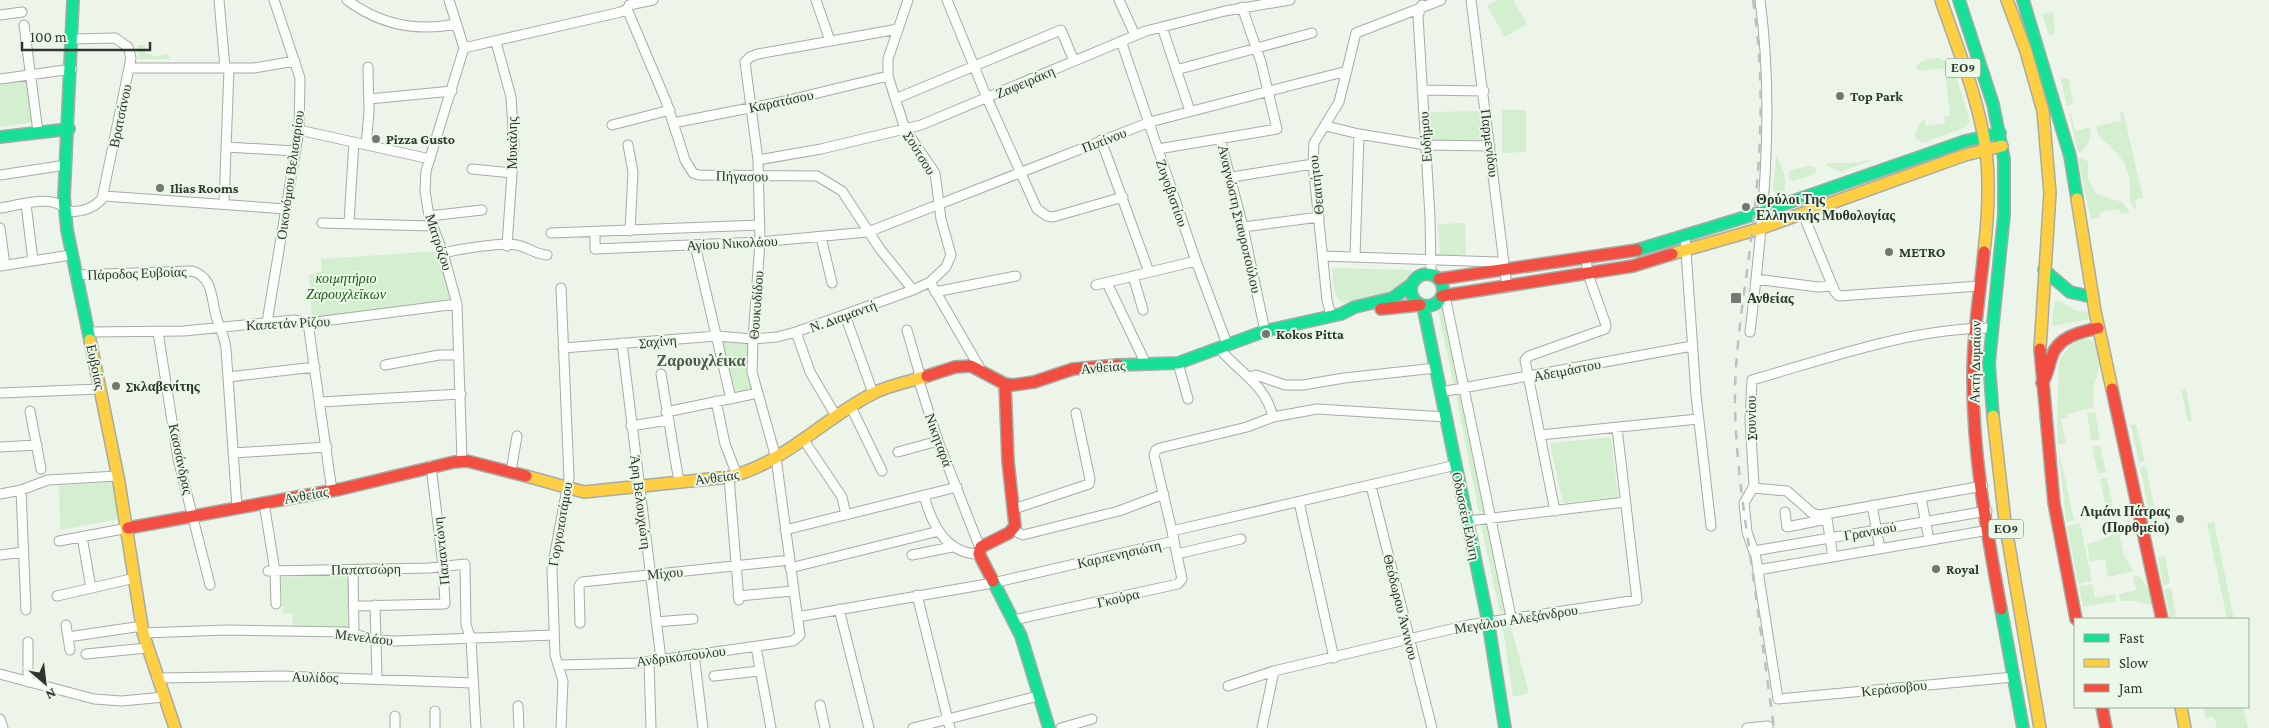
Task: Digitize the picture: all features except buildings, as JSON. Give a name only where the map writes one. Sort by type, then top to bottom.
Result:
[{"type":"main road","name":"Ευβοίας","points":[[73,0],[72,68],[64,205],[71,255],[128,528],[143,630],[147,648],[175,728]]},
{"type":"main road","name":"Ακτή Δυμαίων","points":[[1941,0],[1984,136],[1986,150],[1988,196],[1975,328],[1973,400],[1986,511],[2023,728]]},
{"type":"main road","name":"Ακτή Δυμαίων","points":[[1959,0],[1993,104],[2000,133],[2005,169],[1989,379],[1994,444],[2005,522],[2040,728]]},
{"type":"main road","points":[[2007,0],[2026,51],[2043,111],[2050,193],[2040,316],[2041,384],[2054,503],[2076,618]]},
{"type":"main road","points":[[2024,0],[2070,156],[2098,328],[2162,618]]},
{"type":"main road","points":[[0,137],[69,129]]},
{"type":"main road","points":[[2000,133],[1965,141],[1762,212],[1631,252],[1435,277],[1418,276],[1412,284],[1412,295],[1422,305],[1434,305],[1443,296],[1633,266],[1762,228],[1842,201],[1965,155],[2002,146]]},
{"type":"main road","points":[[1837,186],[1842,201]]},
{"type":"main road","points":[[2044,270],[2070,292],[2092,297]]},
{"type":"main road","points":[[1435,277],[1443,289],[1443,296]]},
{"type":"main road","name":"Ανθείας","points":[[1346,312],[1356,307],[1393,298],[1404,292],[1412,284]]},
{"type":"main road","name":"Ανθείας","points":[[128,528],[332,491],[431,466],[462,461],[511,471],[584,492],[733,476],[755,469],[776,458],[836,416],[874,393],[955,367],[971,366],[1005,384],[1021,385],[1073,369],[1093,366],[1178,362],[1265,331],[1346,312],[1422,305]]},
{"type":"main road","name":"Οδυσσέα Ελύτη","points":[[1422,305],[1488,621],[1505,728]]},
{"type":"main road","points":[[2041,384],[2047,377],[2052,355],[2059,343],[2074,334],[2098,328]]},
{"type":"main road","points":[[1005,384],[1008,461],[1015,524],[1013,530],[979,551],[1023,642],[1049,728]]},
{"type":"main road","points":[[2094,708],[2098,728]]},
{"type":"main road","points":[[2102,708],[2106,728]]},
{"type":"main road","points":[[2180,708],[2185,728]]},
{"type":"street","points":[[219,0],[227,68],[227,147],[224,204]]},
{"type":"street","name":"Οικονόμου Βελισαρίου","points":[[267,322],[299,130],[300,90],[295,61],[274,0]]},
{"type":"street","points":[[346,0],[365,12],[398,25],[421,28],[456,24]]},
{"type":"street","points":[[449,0],[464,48],[621,12],[628,5],[653,0]]},
{"type":"street","points":[[816,0],[830,41],[898,30]]},
{"type":"street","points":[[888,76],[888,59],[908,0]]},
{"type":"street","points":[[947,0],[1034,206],[1047,216],[1057,216],[1123,197]]},
{"type":"street","points":[[1119,0],[1135,35]]},
{"type":"street","name":"Αναγνώστη Σταυροπούλου","points":[[1227,0],[1238,8],[1256,49],[1277,129],[1220,139],[1232,177],[1265,331]]},
{"type":"street","name":"Ζαφειράκη","points":[[758,160],[811,152],[921,125],[1135,35],[1238,8],[1290,0]]},
{"type":"street","points":[[1422,4],[1441,0]]},
{"type":"street","name":"Παρμενίδου","points":[[1471,0],[1508,286]]},
{"type":"street","points":[[1750,332],[1762,228],[1768,98],[1760,0]]},
{"type":"street","name":"Θεαιτήτου","points":[[1331,316],[1313,164],[1314,143],[1339,102],[1356,33],[1422,4]]},
{"type":"street","name":"Ευδήμου","points":[[1422,4],[1418,16],[1431,261],[1435,277]]},
{"type":"street","name":"Πήγασου","points":[[628,5],[670,110],[685,160],[694,174],[817,176],[822,178],[842,191],[868,232],[913,290]]},
{"type":"street","points":[[0,15],[22,12]]},
{"type":"street","points":[[24,24],[38,132]]},
{"type":"street","points":[[1162,27],[1190,111]]},
{"type":"street","points":[[895,99],[1061,30],[1074,61]]},
{"type":"street","points":[[1176,70],[1312,33]]},
{"type":"street","name":"Βρατσάνου","points":[[73,39],[115,38],[121,40],[130,51],[130,68],[104,196]]},
{"type":"street","name":"Θουκυδίδου","points":[[800,635],[776,458],[752,372],[760,242],[759,176],[745,62],[750,57],[758,54],[830,41]]},
{"type":"street","name":"Ζυγοβιστίου","points":[[1121,41],[1150,122],[1223,346]]},
{"type":"street","name":"Μυκάλης","points":[[496,42],[511,97],[514,144],[508,246]]},
{"type":"street","name":"Ματρόζου","points":[[462,461],[457,304],[443,253],[429,216],[425,191],[426,171],[464,48]]},
{"type":"street","points":[[130,68],[264,68],[295,61]]},
{"type":"street","points":[[366,145],[369,99],[368,67]]},
{"type":"street","points":[[0,79],[72,68]]},
{"type":"street","name":"Πιπίνου","points":[[868,232],[1150,122],[1347,71]]},
{"type":"street","name":"Σούτσου","points":[[888,76],[905,129],[934,173],[938,206],[951,255],[946,267],[930,282]]},
{"type":"street","name":"Καρατάσου","points":[[673,123],[751,108],[888,76]]},
{"type":"street","points":[[1422,90],[1484,91]]},
{"type":"street","points":[[369,99],[452,91]]},
{"type":"street","points":[[612,125],[670,110]]},
{"type":"street","points":[[1326,126],[1358,134],[1426,145],[1490,146]]},
{"type":"street","points":[[299,130],[430,159]]},
{"type":"street","points":[[1355,257],[1358,134]]},
{"type":"street","points":[[1158,149],[1220,139]]},
{"type":"street","points":[[1101,140],[1149,272]]},
{"type":"street","points":[[349,222],[354,142]]},
{"type":"street","points":[[628,145],[633,169],[630,231]]},
{"type":"street","points":[[227,147],[295,151]]},
{"type":"street","points":[[1232,177],[1313,164]]},
{"type":"street","points":[[0,175],[66,165]]},
{"type":"street","points":[[472,169],[512,173]]},
{"type":"street","points":[[0,208],[49,200],[64,205],[69,210],[82,210],[98,204],[104,196],[286,209]]},
{"type":"street","points":[[26,204],[33,261]]},
{"type":"street","points":[[429,216],[482,210]]},
{"type":"street","points":[[1804,214],[1837,295],[1980,286]]},
{"type":"street","points":[[1243,227],[1319,217]]},
{"type":"street","points":[[322,223],[349,222],[432,226]]},
{"type":"street","name":"Αγίου Νικολάου","points":[[551,233],[760,225]]},
{"type":"street","points":[[0,228],[2,266],[71,255]]},
{"type":"street","name":"Αγίου Νικολάου","points":[[594,232],[595,249],[760,242],[868,232]]},
{"type":"street","points":[[821,237],[832,283]]},
{"type":"street","points":[[1685,237],[1688,251],[1692,346],[1698,419],[1711,526]]},
{"type":"street","points":[[443,253],[464,248],[518,245],[536,254],[547,255]]},
{"type":"street","points":[[694,245],[717,336],[730,398]]},
{"type":"street","points":[[1323,256],[1497,262],[1505,268]]},
{"type":"street","points":[[1555,511],[1525,360],[1529,356],[1605,329],[1606,325],[1588,274],[1586,258]]},
{"type":"street","points":[[1096,286],[1196,261]]},
{"type":"street","name":"Πάροδος Ευβοίας","points":[[75,275],[192,271],[201,274],[210,288],[216,316],[221,327]]},
{"type":"street","points":[[935,292],[1016,276]]},
{"type":"street","points":[[1133,276],[1144,310]]},
{"type":"street","points":[[1756,279],[1818,287],[1833,286]]},
{"type":"street","points":[[930,282],[980,370]]},
{"type":"street","name":"Ν. Διαμαντή","points":[[753,339],[777,337],[796,332],[913,290],[930,282]]},
{"type":"street","points":[[1107,283],[1146,364]]},
{"type":"street","name":"Γοργοποτάμου","points":[[561,288],[568,488],[552,567],[555,655],[563,681],[561,728]]},
{"type":"street","points":[[1443,296],[1511,617]]},
{"type":"street","name":"Καπετάν Ρίζου","points":[[88,332],[158,332],[294,320],[308,324],[457,304]]},
{"type":"street","points":[[846,315],[874,393]]},
{"type":"street","points":[[308,324],[332,491]]},
{"type":"street","points":[[221,327],[226,344],[237,507]]},
{"type":"street","name":"Σουνίου","points":[[1776,696],[1758,570],[1747,532],[1744,503],[1753,488],[1750,420],[1752,380],[1874,346],[1975,328],[1992,328]]},
{"type":"street","name":"Νικηταρά","points":[[907,330],[919,372],[918,378],[938,441],[957,487],[979,551]]},
{"type":"street","name":"Κασσάνδρας","points":[[158,332],[178,459],[194,515],[210,585]]},
{"type":"street","points":[[796,332],[810,372],[836,416]]},
{"type":"street","name":"Σαχίνη","points":[[563,348],[717,336],[753,339]]},
{"type":"street","name":"Άρη Βελουχιώτη","points":[[622,343],[661,660]]},
{"type":"street","points":[[1223,346],[1265,394],[1273,417],[1317,409],[1446,417]]},
{"type":"street","name":"Αδειμάστου","points":[[1441,392],[1529,378],[1692,346]]},
{"type":"street","points":[[386,365],[440,356],[459,355]]},
{"type":"street","points":[[1178,362],[1188,400]]},
{"type":"street","points":[[228,377],[315,367]]},
{"type":"street","points":[[1249,377],[1256,375],[1285,385],[1303,386],[1344,378],[1436,368]]},
{"type":"street","points":[[661,374],[679,482]]},
{"type":"street","points":[[0,393],[100,389]]},
{"type":"street","points":[[631,426],[716,401],[758,393]]},
{"type":"street","points":[[320,402],[461,394]]},
{"type":"street","points":[[716,401],[733,476],[738,598],[794,591]]},
{"type":"street","points":[[851,407],[882,471]]},
{"type":"street","points":[[30,411],[41,468]]},
{"type":"street","points":[[1014,509],[1089,484],[1090,479],[1076,413]]},
{"type":"street","name":"Γκούρα","points":[[1013,620],[1178,584],[1182,579],[1154,455],[1156,450],[1247,428],[1273,417]]},
{"type":"street","points":[[1540,435],[1698,419]]},
{"type":"street","name":"Μεγάλου Αλεξάνδρου","points":[[1228,686],[1274,671],[1488,621],[1637,600],[1617,428]]},
{"type":"street","points":[[511,471],[517,436]]},
{"type":"street","points":[[803,438],[842,497],[846,515]]},
{"type":"street","points":[[898,452],[938,441]]},
{"type":"street","points":[[0,447],[36,445]]},
{"type":"street","points":[[232,453],[327,447]]},
{"type":"street","name":"Καρπενησιώτη","points":[[797,617],[993,583],[1299,502],[1456,465]]},
{"type":"street","name":"Παπαντώνη","points":[[353,606],[445,604],[443,566],[431,466]]},
{"type":"street","points":[[0,494],[21,490],[48,480],[117,476]]},
{"type":"street","name":"Θεόδωρου Άννινου","points":[[1371,486],[1432,728]]},
{"type":"street","points":[[1785,512],[1787,526],[1872,505],[1983,486]]},
{"type":"street","points":[[785,530],[957,487]]},
{"type":"street","points":[[1753,488],[1787,491],[1812,512],[1824,517]]},
{"type":"street","points":[[21,490],[26,610]]},
{"type":"street","points":[[1013,530],[1023,535],[1119,511],[1164,494]]},
{"type":"street","points":[[924,495],[929,514],[939,531],[952,547],[967,553],[979,551]]},
{"type":"street","points":[[1921,497],[1929,540]]},
{"type":"street","points":[[1299,502],[1334,658]]},
{"type":"street","points":[[1468,521],[1625,502]]},
{"type":"street","points":[[264,503],[276,604]]},
{"type":"street","points":[[1872,505],[1880,549]]},
{"type":"street","name":"Γρανικού","points":[[1754,551],[1986,511]]},
{"type":"street","points":[[1824,517],[1833,557]]},
{"type":"street","name":"Ανθείας","points":[[59,541],[128,528]]},
{"type":"street","points":[[1758,570],[1989,530]]},
{"type":"street","name":"Μίχου","points":[[580,623],[579,586],[582,582],[736,565],[790,564],[939,531]]},
{"type":"street","points":[[82,537],[91,588]]},
{"type":"street","points":[[1177,554],[1241,539]]},
{"type":"street","points":[[912,555],[952,547]]},
{"type":"street","points":[[0,555],[23,552]]},
{"type":"street","name":"Παπατσώρη","points":[[272,571],[353,570],[465,564],[466,625],[471,639]]},
{"type":"street","points":[[353,570],[354,633]]},
{"type":"street","points":[[57,596],[135,578]]},
{"type":"street","points":[[917,595],[949,723]]},
{"type":"street","points":[[375,606],[377,678]]},
{"type":"street","points":[[839,609],[870,728]]},
{"type":"street","points":[[656,622],[693,619]]},
{"type":"street","points":[[66,625],[70,650]]},
{"type":"street","name":"Μενελάου","points":[[68,637],[143,630],[354,633],[376,640],[471,639],[554,635]]},
{"type":"street","name":"Ανδρικόπουλου","points":[[559,665],[661,660],[793,641],[800,635]]},
{"type":"street","points":[[471,639],[476,728]]},
{"type":"street","points":[[28,642],[28,682]]},
{"type":"street","points":[[756,647],[770,728]]},
{"type":"street","points":[[86,654],[147,648]]},
{"type":"street","points":[[694,654],[703,728]]},
{"type":"street","points":[[650,661],[651,728]]},
{"type":"street","points":[[714,676],[760,670]]},
{"type":"street","points":[[1262,728],[1274,671]]},
{"type":"street","points":[[0,674],[87,698],[112,701],[164,697]]},
{"type":"street","name":"Αυλίδος","points":[[157,678],[282,676],[473,683]]},
{"type":"street","name":"Κεράσοβου","points":[[1776,696],[1780,700],[2014,677]]},
{"type":"street","points":[[913,728],[949,723],[1038,696]]},
{"type":"street","points":[[820,705],[825,728]]},
{"type":"street","points":[[518,706],[519,728]]},
{"type":"street","points":[[435,711],[435,728]]},
{"type":"street","points":[[395,716],[395,728]]},
{"type":"street","points":[[0,719],[3,728]]},
{"type":"street","points":[[1061,728],[1092,719]]},
{"type":"street","points":[[1746,728],[1768,727]]},
{"type":"green space","points":[[1497,0],[1513,0],[1527,24],[1505,37],[1487,6]]},
{"type":"green space","points":[[2053,12],[2055,34],[2049,35],[2042,14]]},
{"type":"green space","points":[[138,45],[145,45],[146,54],[152,54],[152,57],[169,54],[169,59],[138,59]]},
{"type":"green space","points":[[1937,58],[1947,61],[1954,67],[1919,71],[1916,67],[1922,61]]},
{"type":"green space","points":[[1954,69],[1970,122],[1964,128],[1922,143],[1916,138],[1915,134],[1921,121],[1925,120],[1926,126],[1945,123],[1944,116],[1950,115],[1945,71]]},
{"type":"green space","points":[[2069,78],[2073,104],[2067,106],[2061,79]]},
{"type":"green space","points":[[28,80],[34,122],[0,127],[0,83]]},
{"type":"green space","points":[[1502,110],[1526,110],[1526,152],[1502,153]]},
{"type":"green space","points":[[1486,111],[1490,146],[1426,145],[1424,112]]},
{"type":"green space","points":[[2123,111],[2143,198],[2135,200],[2137,212],[2130,202],[2130,180],[2124,162],[2099,136],[2096,126],[2121,121],[2120,112]]},
{"type":"green space","points":[[2069,113],[2071,113],[2075,131],[2090,127],[2088,142],[2078,153]]},
{"type":"green space","points":[[1776,156],[1785,178],[1784,193],[1777,195],[1773,189]]},
{"type":"green space","points":[[2081,157],[2088,162],[2088,179],[2096,194],[2122,202],[2130,212],[2121,214],[2119,209],[2100,212],[2100,217],[2091,220],[2078,158]]},
{"type":"green space","points":[[1875,159],[1840,172],[1826,165],[1828,163],[1852,163]]},
{"type":"green space","points":[[1809,166],[1817,168],[1815,174],[1794,181],[1790,179],[1788,174],[1791,170]]},
{"type":"green space","points":[[1465,223],[1466,255],[1440,255],[1438,224]]},
{"type":"green space","name":"κοιμητήριο Ζαρουχλεΐκων","points":[[439,251],[452,299],[450,302],[312,319],[309,275],[322,271],[321,259]]},
{"type":"green space","points":[[1332,268],[1412,270],[1403,286],[1393,294],[1343,303],[1335,292]]},
{"type":"green space","points":[[2061,301],[2076,311],[2093,312],[2095,318],[2052,326],[2054,303]]},
{"type":"green space","points":[[1443,307],[1459,385],[1454,386],[1438,310]]},
{"type":"green space","points":[[717,336],[753,339],[758,393],[731,399]]},
{"type":"green space","points":[[2089,339],[2097,344],[2101,360],[2093,390],[2094,407],[2067,414],[2068,418],[2061,419],[2066,443],[2058,445],[2059,362],[2064,353],[2074,343]]},
{"type":"green space","points":[[2186,389],[2192,421],[2188,422],[2181,390]]},
{"type":"green space","points":[[1461,394],[1484,512],[1479,513],[1456,395]]},
{"type":"green space","points":[[2095,412],[2100,439],[2091,441],[2087,413]]},
{"type":"green space","points":[[2136,424],[2145,461],[2139,463],[2131,425]]},
{"type":"green space","points":[[1611,437],[1618,497],[1563,503],[1550,443]]},
{"type":"green space","points":[[2100,445],[2106,472],[2098,474],[2092,447]]},
{"type":"green space","points":[[2058,447],[2074,520],[2066,522]]},
{"type":"green space","points":[[2146,466],[2157,521],[2151,522],[2140,467]]},
{"type":"green space","points":[[2107,478],[2113,506],[2106,507],[2100,479]]},
{"type":"green space","points":[[113,482],[120,519],[60,530],[59,485]]},
{"type":"green space","points":[[2214,522],[2234,618],[2227,618],[2207,523]]},
{"type":"green space","points":[[2080,523],[2092,581],[2078,584],[2067,526]]},
{"type":"green space","points":[[1487,525],[1506,611],[1500,612],[1481,526]]},
{"type":"green space","points":[[2119,534],[2124,556],[2134,571],[2108,577],[2105,559],[2090,562],[2087,544]]},
{"type":"green space","points":[[2165,556],[2170,583],[2163,585],[2158,557]]},
{"type":"green space","points":[[348,575],[348,630],[293,629],[292,613],[283,613],[281,577]]},
{"type":"green space","points":[[2139,576],[2149,590],[2153,606],[2134,601],[2121,601],[2119,594],[2136,590],[2133,577]]},
{"type":"green space","points":[[2092,584],[2095,598],[2115,594],[2116,601],[2083,607],[2079,586]]},
{"type":"green space","points":[[2171,588],[2176,615],[2170,617],[2164,589]]},
{"type":"green space","points":[[1511,627],[1529,693],[1513,697],[1503,629]]},
{"type":"green space","points":[[2203,708],[2243,708],[2248,728],[2217,728],[2214,717],[2206,718]]},
{"type":"railway","points":[[1753,0],[1759,53],[1761,107],[1759,161],[1738,344],[1735,411],[1743,505],[1774,728]]},
{"type":"traffic: fast","points":[[73,0],[64,197],[67,230],[90,340]]},
{"type":"traffic: fast","points":[[1959,0],[1993,104],[2004,159],[2004,215],[1989,363],[1993,416]]},
{"type":"traffic: fast","points":[[2023,0],[2070,156],[2077,199]]},
{"type":"traffic: fast","points":[[0,137],[69,129]]},
{"type":"traffic: fast","points":[[1637,250],[1762,212],[1965,141],[2000,133]]},
{"type":"traffic: fast","points":[[2044,270],[2070,292],[2092,297]]},
{"type":"traffic: fast","points":[[1427,274],[1433,275],[1438,279],[1442,284],[1443,290],[1442,296],[1438,301],[1433,305],[1427,306],[1421,305],[1416,301],[1412,296],[1411,290],[1412,284],[1416,279],[1421,275],[1427,274]]},
{"type":"traffic: fast","points":[[1118,365],[1178,363],[1265,331],[1341,314],[1355,307],[1393,298],[1412,284]]},
{"type":"traffic: fast","points":[[1423,306],[1488,621],[1505,728]]},
{"type":"traffic: fast","points":[[993,581],[1021,636],[1049,728]]},
{"type":"traffic: fast","points":[[2001,609],[2023,728]]},
{"type":"traffic: slow","points":[[1941,0],[1967,75],[1983,132],[1988,189],[1984,252]]},
{"type":"traffic: slow","points":[[2007,0],[2026,51],[2043,111],[2050,193],[2040,349]]},
{"type":"traffic: slow","points":[[1672,254],[1762,228],[1965,155],[2002,146]]},
{"type":"traffic: slow","points":[[2077,199],[2095,311],[2112,389]]},
{"type":"traffic: slow","points":[[90,340],[119,482],[143,633],[175,728]]},
{"type":"traffic: slow","points":[[526,476],[584,492],[729,477],[749,471],[785,452],[854,404],[872,394],[927,376]]},
{"type":"traffic: slow","points":[[1993,416],[2005,522],[2040,728]]},
{"type":"traffic: slow","points":[[2181,708],[2185,728]]},
{"type":"traffic: jam","points":[[1439,279],[1637,250]]},
{"type":"traffic: jam","points":[[1984,252],[1974,343],[1973,403],[1981,492],[2001,609]]},
{"type":"traffic: jam","points":[[1442,296],[1633,266],[1672,254]]},
{"type":"traffic: jam","points":[[1381,309],[1420,305]]},
{"type":"traffic: jam","points":[[2042,383],[2047,374],[2052,356],[2059,344],[2070,336],[2098,328]]},
{"type":"traffic: jam","points":[[2040,349],[2054,503],[2076,618]]},
{"type":"traffic: jam","points":[[927,376],[955,367],[971,366],[1005,384],[1013,385],[1034,382],[1073,369],[1118,365]]},
{"type":"traffic: jam","points":[[993,581],[979,554],[981,547],[1009,533],[1015,526],[1008,461],[1005,384]]},
{"type":"traffic: jam","points":[[2112,389],[2162,618]]},
{"type":"traffic: jam","points":[[128,528],[341,489],[454,462],[467,461],[526,476]]},
{"type":"traffic: jam","points":[[2102,708],[2106,728]]},
{"type":"place","name":"Top Park","points":[[1840,96]]},
{"type":"place","name":"Pizza Gusto","points":[[376,139]]},
{"type":"place","name":"Ilias Rooms","points":[[160,188]]},
{"type":"place","name":"Θρύλοι Της Ελληνικής Μυθολογίας","points":[[1746,207]]},
{"type":"place","name":"METRO","points":[[1889,252]]},
{"type":"place","name":"Ανθείας","points":[[1736,298]]},
{"type":"place","name":"Kokos Pitta","points":[[1266,334]]},
{"type":"place","name":"Σκλαβενίτης","points":[[116,386]]},
{"type":"place","name":"Λιμάνι Πάτρας (Πορθμείο)","points":[[2180,519]]},
{"type":"place","name":"Royal","points":[[1936,569]]},
{"type":"district","name":"Ζαρουχλέικα","points":[[701,360]]}]
